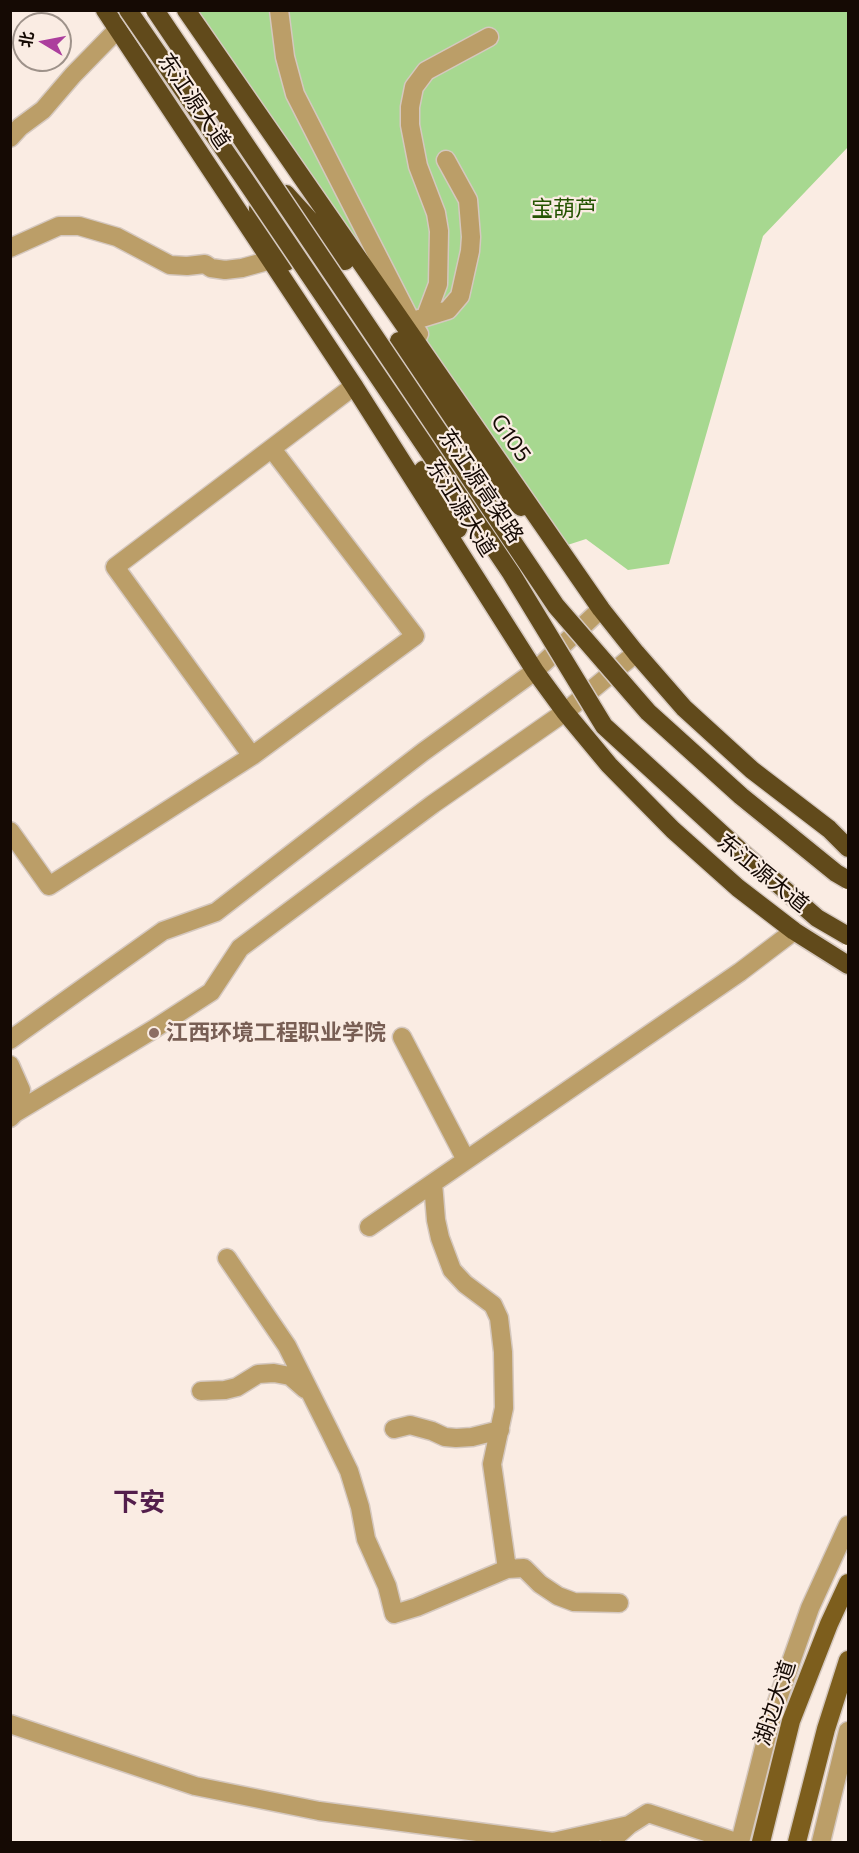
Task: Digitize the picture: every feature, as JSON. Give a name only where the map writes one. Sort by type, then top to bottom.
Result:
[{"type":"highway","name":"东江源大道","points":[[105,10],[354,386],[534,671],[565,712],[609,765],[673,830],[738,888],[794,931],[849,965]]},
{"type":"highway","name":"东江源高架路","points":[[128,10],[511,573],[604,726],[817,918],[849,936]]},
{"type":"highway","name":"东江源高架路","points":[[155,10],[556,606],[648,712],[741,796],[836,873],[849,880]]},
{"type":"highway","name":"G105","points":[[186,10],[601,609],[684,708],[743,762],[829,828],[849,848]]},
{"type":"highway","points":[[261,168],[337,250],[496,484],[546,531]]},
{"type":"highway","points":[[245,180],[275,246],[446,505],[504,623]]},
{"type":"main road","name":"湖边大道","points":[[761,1842],[791,1721],[829,1624],[849,1583]]},
{"type":"main road","points":[[797,1842],[826,1729],[849,1660]]},
{"type":"street","points":[[279,10],[285,57],[295,94],[419,319],[533,501]]},
{"type":"street","points":[[10,138],[20,127],[43,110],[118,29]]},
{"type":"street","points":[[419,319],[438,284],[439,231],[436,213],[418,166],[410,125],[410,107],[414,87],[426,71],[489,37]]},
{"type":"street","points":[[419,319],[448,310],[459,296],[470,251],[468,200],[446,160]]},
{"type":"street","points":[[10,248],[59,226],[79,226],[117,237],[170,265],[187,267],[205,264],[211,268],[225,270],[271,260]]},
{"type":"street","points":[[252,756],[115,567],[354,386]]},
{"type":"street","points":[[10,831],[49,886],[252,756],[415,636],[272,448]]},
{"type":"street","points":[[10,1040],[163,931],[216,912],[423,752],[534,671],[601,609]]},
{"type":"street","points":[[13,1116],[211,992],[240,948],[433,804],[565,712],[636,653]]},
{"type":"street","points":[[369,1227],[740,972],[794,931]]},
{"type":"street","points":[[402,1037],[466,1160]]},
{"type":"street","points":[[10,1065],[21,1090],[13,1116]]},
{"type":"street","points":[[433,1183],[436,1220],[452,1270],[465,1284],[493,1305],[499,1318],[504,1408],[492,1464],[507,1569]]},
{"type":"street","points":[[227,1258],[287,1346],[349,1471],[366,1539],[387,1586],[394,1614],[447,1596],[507,1569],[524,1568],[549,1590],[574,1602],[619,1603]]},
{"type":"street","points":[[201,1391],[237,1388],[258,1374],[274,1372],[291,1376],[311,1394]]},
{"type":"street","points":[[394,1429],[410,1425],[456,1438],[472,1437],[500,1430]]},
{"type":"street","points":[[610,1842],[629,1825],[648,1813],[738,1842],[772,1716],[810,1608],[849,1524]]},
{"type":"street","points":[[10,1724],[195,1786],[319,1811],[553,1842],[629,1825]]},
{"type":"street","points":[[821,1842],[849,1731]]},
{"type":"green space","name":"宝葫芦","points":[[192,11],[848,11],[848,147],[763,236],[669,564],[628,570],[586,539],[549,551],[464,418]]},
{"type":"place","name":"江西环境工程职业学院","points":[[154,1033]]},
{"type":"district","name":"下安","points":[[139,1502]]}]
